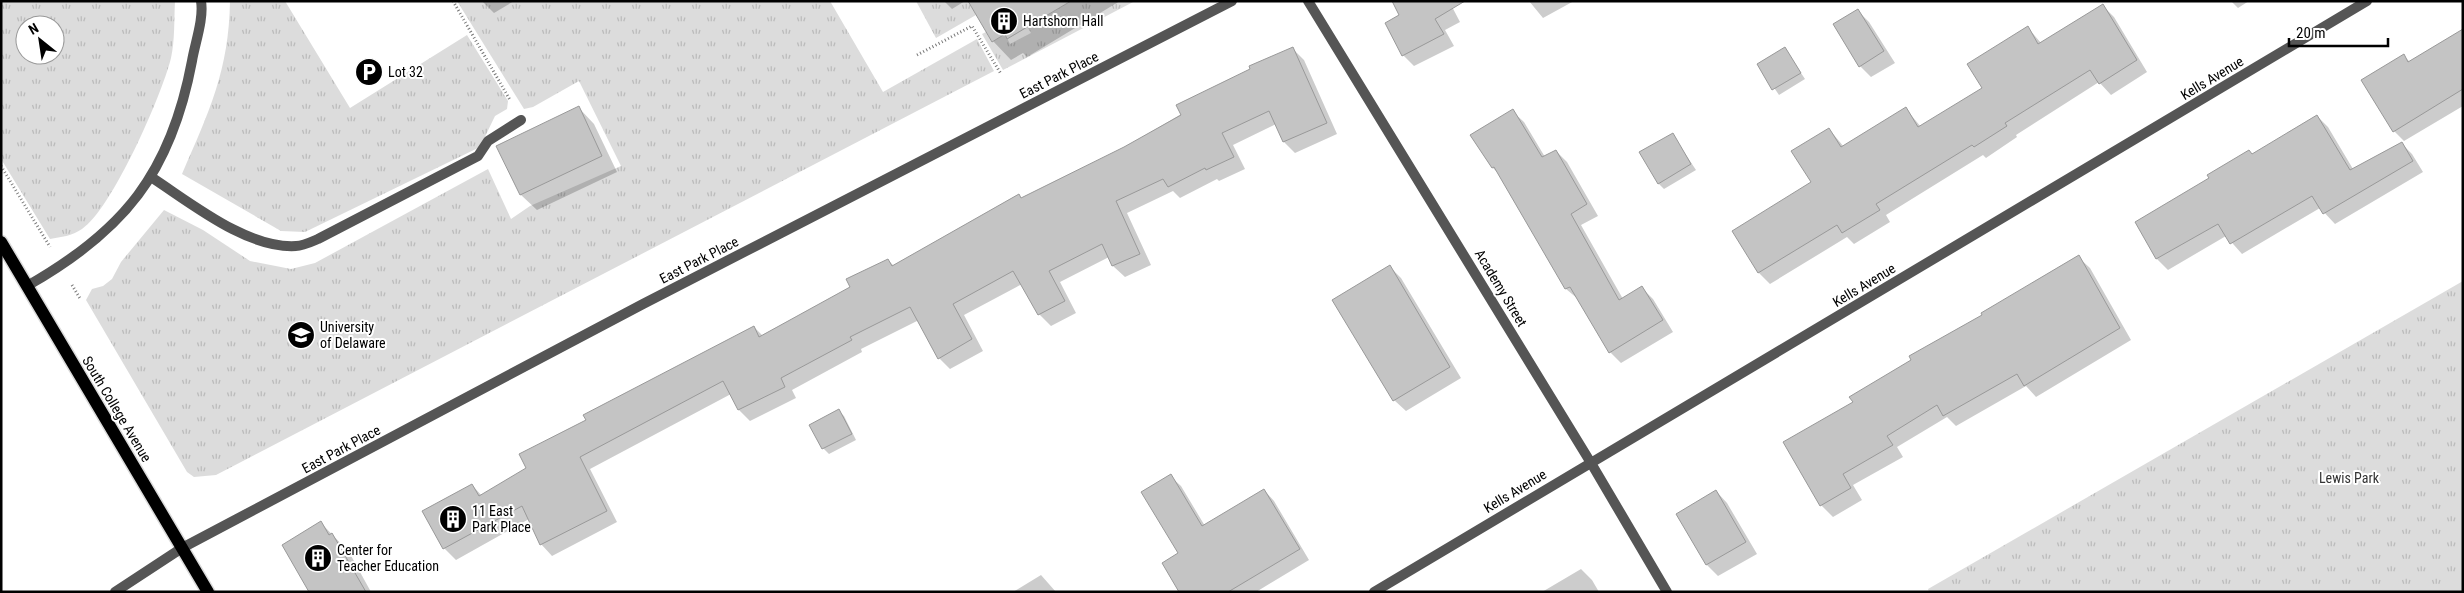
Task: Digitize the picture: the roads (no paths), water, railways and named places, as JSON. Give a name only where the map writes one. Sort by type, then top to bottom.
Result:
[{"type":"main road","name":"South College Avenue","points":[[1,242],[208,592]]},
{"type":"street","points":[[27,286],[61,267],[94,243],[140,194],[152,178],[168,146],[185,100],[202,7],[201,1]]},
{"type":"street","name":"East Park Place","points":[[114,592],[182,548],[652,300],[1232,1]]},
{"type":"street","name":"Academy Street","points":[[1308,1],[1591,463],[1667,592]]},
{"type":"street","name":"Kells Avenue","points":[[1374,592],[2367,1]]},
{"type":"street","points":[[152,178],[210,216],[244,234],[267,244],[297,246],[318,239],[478,156],[488,141],[521,120]]},
{"type":"place","name":"Hartshorn Hall","points":[[1004,21]]},
{"type":"place","name":"Lot 32","points":[[369,72]]},
{"type":"place","name":"University of Delaware","points":[[301,335]]},
{"type":"place","name":"11 East Park Place","points":[[453,519]]},
{"type":"place","name":"Center for Teacher Education","points":[[318,558]]},
{"type":"park label","name":"Lewis Park","points":[[2349,478]]}]
